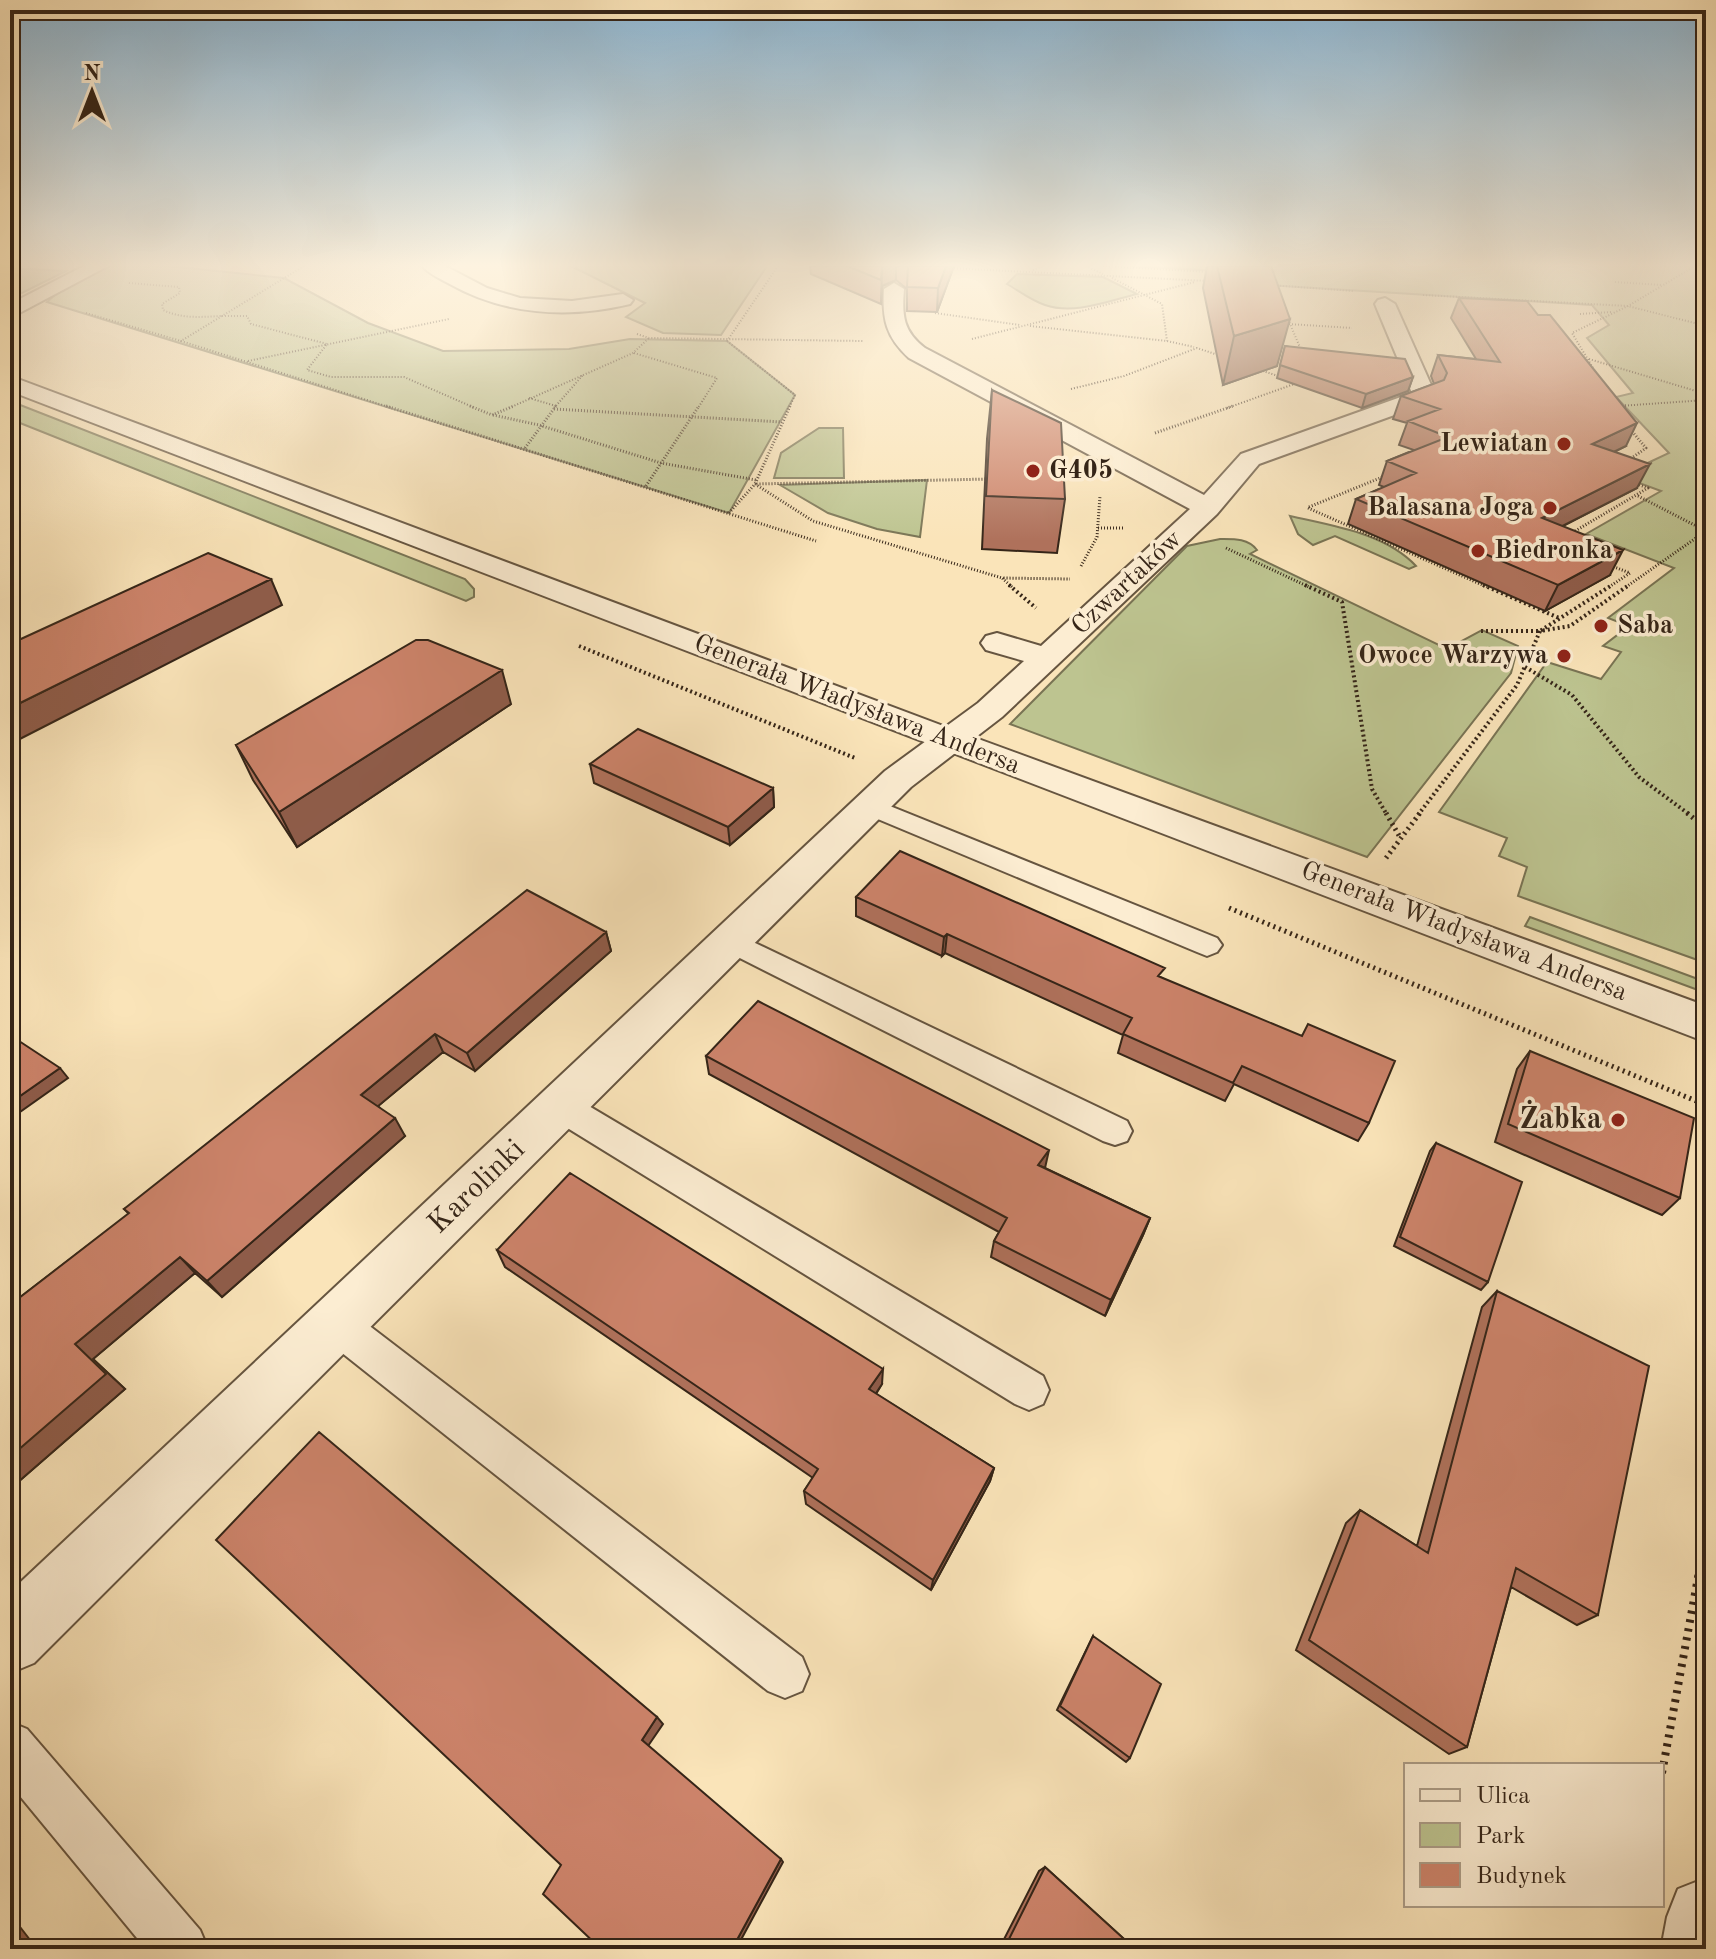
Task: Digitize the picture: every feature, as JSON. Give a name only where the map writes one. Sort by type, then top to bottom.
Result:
[{"type":"street","name":"Czwartaków","points":[[928,357],[1207,508]]},
{"type":"street","name":"Czwartaków","points":[[949,741],[1047,658],[1207,508],[1250,459],[1425,396],[1408,357]]},
{"type":"street","name":"Generała Władysława Andersa","points":[[10,383],[949,741],[1706,1024]]},
{"type":"street","name":"Czwartaków","points":[[997,643],[1047,658]]},
{"type":"street","name":"Karolinki","points":[[10,1639],[898,779],[949,741]]},
{"type":"street","points":[[1701,1949],[1706,1917]]},
{"type":"lane","points":[[870,806],[1207,945]]},
{"type":"lane","points":[[730,941],[1115,1131]]},
{"type":"lane","points":[[560,1106],[1029,1390]]},
{"type":"lane","points":[[336,1324],[785,1674]]},
{"type":"lane","points":[[10,1746],[181,1949]]},
{"type":"path","points":[[235,357],[816,541]]},
{"type":"path","points":[[247,361],[264,357]]},
{"type":"path","points":[[318,357],[308,365],[307,370],[331,377],[404,377],[492,415],[539,425],[661,463],[756,482],[1000,479]]},
{"type":"path","points":[[492,415],[622,357]]},
{"type":"path","points":[[646,486],[717,378],[648,357]]},
{"type":"path","points":[[729,513],[756,482],[795,395],[748,357]]},
{"type":"path","points":[[1064,390],[1124,376],[1172,357]]},
{"type":"path","points":[[1587,376],[1597,377],[1589,359]]},
{"type":"path","points":[[1589,359],[1706,394]]},
{"type":"path","points":[[1154,434],[1297,383],[1255,368]]},
{"type":"path","points":[[525,448],[539,425],[587,372]]},
{"type":"path","points":[[528,397],[555,407],[782,422]]},
{"type":"path","points":[[1611,407],[1706,400]]},
{"type":"path","points":[[1620,465],[1646,448],[1629,428]]},
{"type":"path","points":[[1388,475],[1308,508],[1560,619]]},
{"type":"path","points":[[1564,537],[1648,488],[1621,478]]},
{"type":"path","points":[[756,482],[813,521],[1002,578],[1073,579],[1061,588]]},
{"type":"path","points":[[1079,569],[1097,537],[1101,488]]},
{"type":"path","points":[[1481,631],[1540,631],[1570,626],[1706,531],[1637,495]]},
{"type":"path","points":[[1223,547],[1342,602],[1372,789],[1401,839]]},
{"type":"path","points":[[1386,858],[1517,685],[1540,631],[1630,573],[1604,563]]},
{"type":"path","points":[[1002,578],[1037,607],[1029,614]]},
{"type":"path","points":[[1525,667],[1572,695],[1639,777],[1706,828]]},
{"type":"path","points":[[1459,1001],[1706,1105]]},
{"type":"path","points":[[1664,1763],[1706,1534]]},
{"type":"green space","points":[[226,357],[748,357],[795,395],[729,513]]},
{"type":"green space","points":[[1603,357],[1706,357],[1706,963],[1518,896],[1527,867],[1499,856],[1507,838],[1439,812],[1547,662],[1601,679],[1621,652],[1603,646],[1629,626],[1608,618],[1674,568],[1586,534],[1661,491],[1620,476],[1669,453],[1616,397],[1633,393]]},
{"type":"green space","points":[[10,401],[465,579],[474,589],[474,597],[466,601],[10,419]]},
{"type":"green space","points":[[819,428],[843,428],[844,478],[774,478],[781,453]]},
{"type":"green space","points":[[927,480],[920,537],[877,529],[828,513],[780,485]]},
{"type":"green space","points":[[1290,516],[1374,538],[1416,566],[1409,569],[1335,536],[1313,545],[1298,534]]},
{"type":"green space","points":[[1220,539],[1249,543],[1257,550],[1250,554],[1447,649],[1482,630],[1518,646],[1511,673],[1367,857],[1010,724],[1187,546]]},
{"type":"green space","points":[[1530,917],[1706,982],[1706,993],[1525,926]]},
{"type":"building","points":[[1282,357],[1390,357],[1405,359],[1413,377],[1366,394],[1280,365]]},
{"type":"building","points":[[1439,357],[1500,362],[1497,357],[1584,357],[1637,423],[1592,444],[1650,464],[1542,518],[1623,550],[1558,585],[1356,499],[1416,473],[1387,461],[1448,437],[1408,421],[1440,409],[1401,396],[1444,380],[1447,373]]},
{"type":"building","points":[[992,390],[1061,423],[1065,499],[986,496]]},
{"type":"building","points":[[208,553],[271,579],[10,708],[10,644]]},
{"type":"building","points":[[416,640],[428,640],[502,670],[279,812],[236,745]]},
{"type":"building","points":[[638,729],[773,788],[728,827],[590,764]]},
{"type":"building","points":[[900,851],[1165,968],[1158,976],[1302,1036],[1308,1024],[1395,1061],[1369,1123],[1242,1066],[1233,1083],[1123,1034],[1132,1018],[947,934],[944,937],[856,897]]},
{"type":"building","points":[[527,890],[606,932],[467,1053],[435,1034],[361,1095],[395,1118],[207,1281],[180,1257],[75,1344],[106,1374],[10,1457],[10,1305],[129,1213],[124,1209]]},
{"type":"building","points":[[758,1001],[1049,1150],[1038,1165],[1150,1218],[1111,1300],[994,1241],[1007,1218],[706,1056]]},
{"type":"building","points":[[16,1039],[60,1068],[10,1103],[10,1043]]},
{"type":"building","points":[[1530,1051],[1694,1118],[1680,1198],[1508,1124]]},
{"type":"building","points":[[1436,1143],[1522,1182],[1488,1282],[1400,1237]]},
{"type":"building","points":[[570,1173],[883,1369],[869,1389],[994,1468],[933,1580],[804,1491],[818,1469],[497,1250]]},
{"type":"building","points":[[1497,1291],[1649,1366],[1598,1615],[1516,1568],[1467,1747],[1309,1640],[1360,1510],[1428,1553]]},
{"type":"building","points":[[319,1432],[657,1717],[642,1740],[781,1859],[732,1949],[601,1949],[543,1894],[561,1865],[216,1540]]},
{"type":"building","points":[[1093,1636],[1161,1684],[1130,1758],[1060,1706]]},
{"type":"building","points":[[1045,1867],[1135,1949],[1004,1949]]},
{"type":"place","name":"Lewiatan","points":[[1564,444]]},
{"type":"place","name":"G405","points":[[1033,471]]},
{"type":"place","name":"Balasana Joga","points":[[1550,508]]},
{"type":"place","name":"Biedronka","points":[[1478,551]]},
{"type":"place","name":"Saba","points":[[1601,626]]},
{"type":"place","name":"Owoce Warzywa","points":[[1564,656]]},
{"type":"place","name":"Żabka","points":[[1618,1120]]}]
